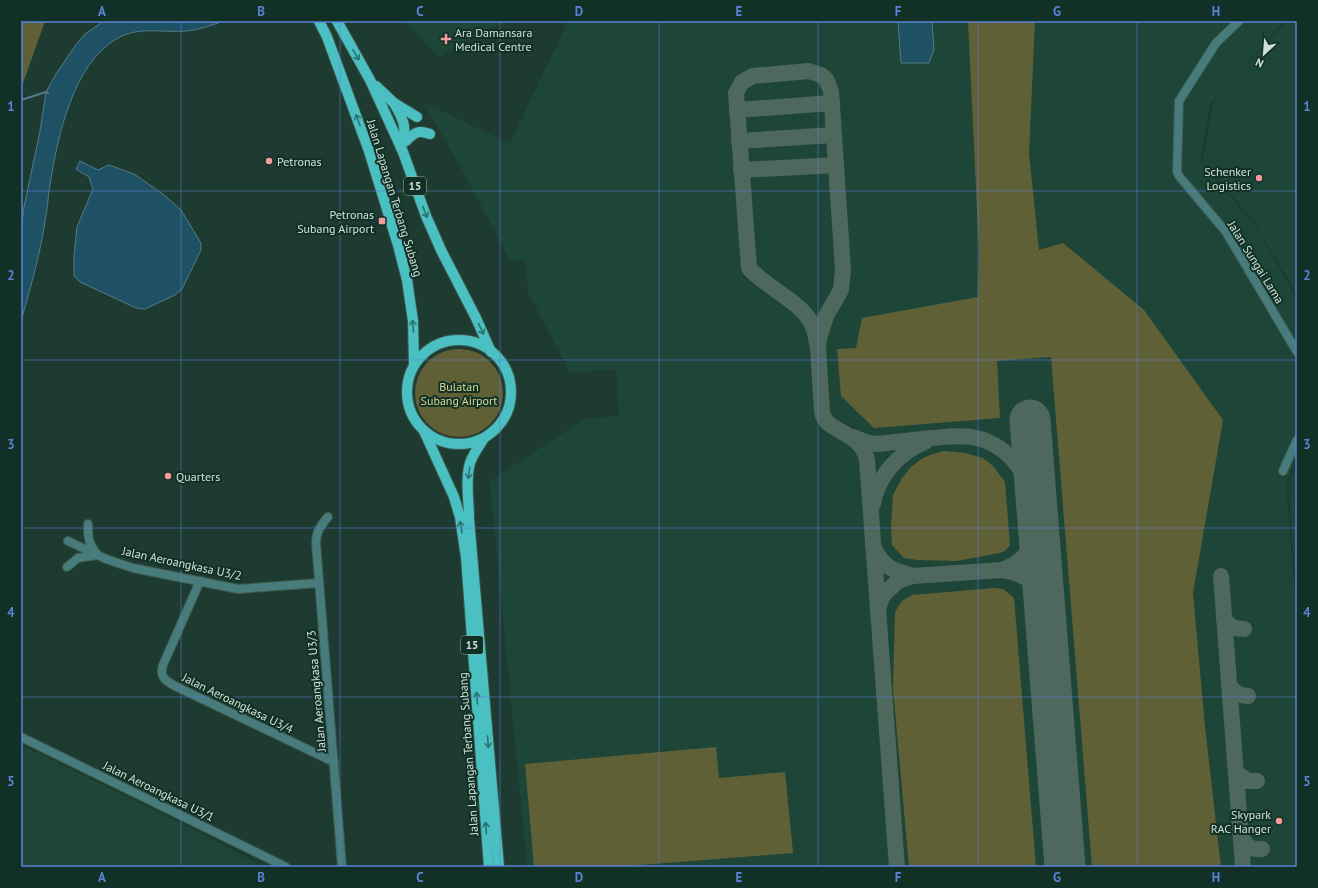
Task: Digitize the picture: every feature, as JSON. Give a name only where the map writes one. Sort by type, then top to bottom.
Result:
[{"type":"main road","name":"Jalan Lapangan Terbang Subang","points":[[319,21],[327,37],[369,151],[398,245],[407,280],[413,321],[414,365]]},
{"type":"main road","name":"Jalan Lapangan Terbang Subang","points":[[336,21],[370,80],[403,147],[426,216],[440,250],[476,318],[491,352]]},
{"type":"main road","points":[[370,80],[394,103],[415,120],[403,147]]},
{"type":"main road","points":[[394,103],[405,125],[403,147]]},
{"type":"main road","points":[[403,147],[414,133],[420,132],[430,134]]},
{"type":"main road","name":"15","points":[[450,341],[472,342],[479,344],[491,352],[501,362],[508,375],[511,390],[510,404],[496,429],[484,438],[469,443],[453,444],[438,440],[424,431],[413,416],[408,405],[408,383],[414,365],[424,354],[436,346],[450,341]]},
{"type":"main road","name":"Jalan Lapangan Terbang Subang","points":[[424,431],[454,497],[460,517],[466,557],[489,867]]},
{"type":"main road","name":"Jalan Lapangan Terbang Subang","points":[[484,438],[470,463],[468,476],[469,512],[499,867]]},
{"type":"street","name":"Jalan Sungai Lama","points":[[1239,21],[1216,43],[1179,101],[1178,172],[1179,176],[1226,232],[1297,352]]},
{"type":"street","points":[[1283,471],[1297,440]]},
{"type":"street","name":"Jalan Aeroangkasa U3/3","points":[[328,517],[321,525],[316,537],[342,867]]},
{"type":"street","points":[[88,524],[88,537],[91,547],[98,555]]},
{"type":"street","name":"Jalan Aeroangkasa U3/2","points":[[68,541],[98,555],[133,568],[238,589],[319,583]]},
{"type":"street","points":[[67,567],[78,558],[98,555]]},
{"type":"street","name":"Jalan Aeroangkasa U3/4","points":[[200,581],[161,670],[164,678],[175,686],[334,762]]},
{"type":"street","name":"Jalan Aeroangkasa U3/1","points":[[21,737],[286,867]]},
{"type":"shaded area","name":"Ara Damansara Medical Centre","points":[[404,21],[504,21],[439,57]]},
{"type":"shaded area","points":[[568,21],[1284,21],[1210,104],[1200,160],[1253,223],[1297,299],[1297,459],[1286,483],[1297,618],[1297,867],[527,867],[490,481],[584,419],[619,416],[616,369],[570,373],[528,292],[525,260],[510,261],[472,188],[424,103],[510,143]]},
{"type":"shaded area","points":[[1287,21],[1297,21],[1297,294],[1251,218],[1203,161],[1213,104],[1220,93]]},
{"type":"shaded area","points":[[1297,465],[1297,603],[1289,484]]},
{"type":"shaded area","points":[[21,745],[186,826],[264,867],[21,867]]},
{"type":"green space","points":[[21,21],[45,21],[21,89]]},
{"type":"green space","points":[[968,21],[1035,21],[1029,153],[1039,250],[1063,243],[1144,310],[1223,420],[1193,593],[1205,727],[1221,867],[1092,867],[1051,357],[997,361],[1000,418],[874,428],[841,396],[837,349],[856,348],[862,318],[978,297],[979,252]]},
{"type":"green space","name":"Bulatan Subang Airport","points":[[450,349],[468,349],[484,356],[496,368],[503,384],[503,402],[496,418],[484,430],[468,437],[450,437],[434,430],[422,418],[415,402],[415,384],[422,368],[434,356]]},
{"type":"green space","points":[[944,451],[965,453],[983,458],[993,466],[1005,482],[1010,545],[1005,551],[957,561],[918,560],[904,558],[892,545],[891,526],[893,495],[902,478],[911,467],[923,458]]},
{"type":"green space","points":[[994,588],[1003,589],[1014,598],[1036,867],[909,867],[893,688],[895,612],[902,601],[912,595]]},
{"type":"green space","points":[[716,747],[719,778],[785,772],[793,853],[616,867],[534,867],[525,764]]},
{"type":"water","points":[[104,21],[224,21],[191,30],[143,31],[126,34],[102,49],[89,65],[70,103],[57,146],[41,242],[21,321],[21,230],[46,92],[75,46],[85,34]]},
{"type":"water","points":[[898,21],[932,21],[934,49],[929,63],[901,63]]},
{"type":"water","points":[[80,161],[98,170],[109,165],[134,174],[164,195],[181,210],[201,243],[201,250],[182,289],[175,295],[145,309],[136,308],[80,282],[74,276],[74,255],[77,227],[93,189],[89,177],[76,169]]},
{"type":"waterway","points":[[21,100],[46,92],[48,93]]},
{"type":"taxiway","points":[[818,348],[815,332],[809,318],[794,303],[765,282],[749,268],[736,93],[742,82],[753,76],[809,71],[821,75],[826,79],[831,91],[843,270],[841,290],[826,316],[819,338],[818,348],[822,411],[829,424],[857,442],[863,450],[867,460],[897,867]]},
{"type":"taxiway","points":[[737,110],[832,103]]},
{"type":"taxiway","points":[[739,141],[834,135]]},
{"type":"taxiway","points":[[741,170],[836,165]]},
{"type":"taxiway","points":[[853,437],[868,443],[877,444],[957,436],[972,437],[985,441],[997,446],[1015,462],[1028,483],[1037,507]]},
{"type":"taxiway","points":[[873,504],[880,484],[891,466],[907,452],[925,442]]},
{"type":"taxiway","points":[[1002,570],[1014,564],[1024,556],[1039,536]]},
{"type":"taxiway","points":[[873,546],[885,564],[894,570],[913,576]]},
{"type":"taxiway","points":[[878,610],[882,597],[887,591],[898,581],[913,576],[1002,570],[1019,574],[1029,580],[1037,591],[1044,606]]},
{"type":"taxiway","points":[[1221,576],[1243,867]]},
{"type":"taxiway","points":[[1224,619],[1233,627],[1244,629]]},
{"type":"taxiway","points":[[1229,685],[1238,694],[1248,696]]},
{"type":"taxiway","points":[[1236,773],[1248,781],[1257,781]]},
{"type":"taxiway","points":[[1241,837],[1249,847],[1262,849]]},
{"type":"runway","points":[[1030,420],[1065,867]]},
{"type":"place","name":"Ara Damansara Medical Centre","points":[[446,39]]},
{"type":"place","name":"Petronas","points":[[269,161]]},
{"type":"place","name":"Schenker Logistics","points":[[1259,178]]},
{"type":"place","name":"Petronas Subang Airport","points":[[382,221]]},
{"type":"place","name":"Quarters","points":[[168,476]]},
{"type":"place","name":"Skypark RAC Hanger","points":[[1279,821]]}]
